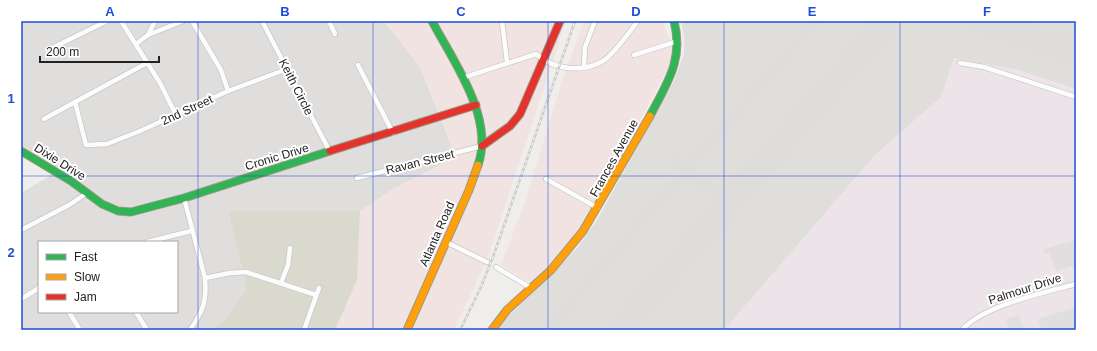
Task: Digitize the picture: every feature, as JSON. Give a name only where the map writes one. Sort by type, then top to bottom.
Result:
[{"type":"street","points":[[50,49],[107,21]]},
{"type":"street","points":[[121,21],[136,44],[176,115]]},
{"type":"street","points":[[148,35],[155,21]]},
{"type":"street","points":[[136,44],[148,35],[183,21]]},
{"type":"street","points":[[192,21],[221,70],[228,91]]},
{"type":"street","name":"Keith Circle","points":[[262,21],[330,152]]},
{"type":"street","points":[[329,21],[334,34]]},
{"type":"street","name":"Atlanta Road","points":[[407,330],[471,183],[479,162],[482,146],[479,117],[476,105],[432,21]]},
{"type":"street","points":[[502,21],[507,62]]},
{"type":"street","points":[[482,146],[510,126],[520,114],[560,21]]},
{"type":"street","points":[[584,67],[585,46],[595,21]]},
{"type":"street","points":[[462,78],[507,62],[536,54],[543,60],[561,68],[584,67],[604,61],[638,21]]},
{"type":"street","name":"Frances Avenue","points":[[531,288],[570,250],[598,208],[671,76],[677,57],[678,41],[674,21]]},
{"type":"street","points":[[634,55],[678,41]]},
{"type":"street","points":[[44,118],[147,63]]},
{"type":"street","points":[[960,63],[984,67],[1076,97]]},
{"type":"street","points":[[358,65],[393,133]]},
{"type":"street","name":"2nd Street","points":[[75,102],[86,145],[107,144],[228,91],[287,69]]},
{"type":"street","name":"Cronic Drive","points":[[87,193],[108,206],[118,210],[132,212],[184,198],[393,133],[476,105]]},
{"type":"street","name":"Ravan Street","points":[[357,178],[482,146]]},
{"type":"street","name":"Dixie Drive","points":[[21,151],[87,193]]},
{"type":"street","points":[[546,179],[598,208]]},
{"type":"street","points":[[21,230],[69,205],[87,193]]},
{"type":"street","points":[[184,198],[205,278],[204,305],[190,330]]},
{"type":"street","points":[[151,241],[192,231]]},
{"type":"street","points":[[446,242],[487,262]]},
{"type":"street","points":[[282,283],[288,265],[290,248]]},
{"type":"street","points":[[492,330],[508,310],[531,288],[496,267]]},
{"type":"street","points":[[205,278],[237,272],[246,272],[316,295]]},
{"type":"street","name":"Palmour Drive","points":[[962,330],[981,315],[1012,302],[1076,284]]},
{"type":"street","points":[[304,330],[319,288]]},
{"type":"street","points":[[21,299],[38,289]]},
{"type":"street","points":[[70,313],[80,330]]},
{"type":"street","points":[[137,313],[147,330]]},
{"type":"shaded area","points":[[21,21],[384,21],[420,67],[456,157],[393,189],[360,211],[228,211],[247,289],[221,324],[211,330],[21,330],[21,193],[58,171],[21,148]]},
{"type":"shaded area","points":[[384,21],[566,21],[488,258],[454,330],[335,330],[357,280],[360,211],[393,189],[456,157],[420,67]]},
{"type":"shaded area","points":[[584,21],[662,21],[676,53],[588,218],[563,252],[531,283],[501,265],[526,199],[563,78]]},
{"type":"shaded area","points":[[681,21],[1076,21],[1076,89],[1018,70],[954,58],[941,97],[876,154],[724,330],[499,330],[504,321],[577,248],[596,222],[675,79],[684,54],[684,36]]},
{"type":"shaded area","points":[[954,58],[1018,70],[1076,89],[1076,330],[724,330],[876,154],[941,97]]},
{"type":"shaded area","points":[[228,211],[360,211],[357,280],[335,330],[211,330],[221,324],[247,289]]},
{"type":"shaded area","points":[[1076,240],[1076,265],[1056,271],[1050,253],[1045,254],[1044,249]]},
{"type":"shaded area","points":[[1076,307],[1076,330],[1042,330],[1038,319]]},
{"type":"shaded area","points":[[1019,315],[1024,330],[1010,330],[1006,319]]},
{"type":"taxiway","points":[[547,330],[816,21]]},
{"type":"taxiway","points":[[673,159],[728,204]]},
{"type":"runway","points":[[619,330],[888,21]]},
{"type":"runway","points":[[978,21],[1076,52]]},
{"type":"railway","points":[[460,330],[481,287],[493,257],[575,21]]},
{"type":"traffic: fast","points":[[432,21],[460,72],[476,109],[481,128],[482,147],[478,165]]},
{"type":"traffic: fast","points":[[650,116],[668,82],[672,71],[677,48],[677,35],[674,21]]},
{"type":"traffic: fast","points":[[21,151],[71,181],[102,204],[118,211],[131,212],[184,198],[330,151]]},
{"type":"traffic: slow","points":[[492,330],[507,310],[551,270],[583,231],[650,116]]},
{"type":"traffic: slow","points":[[407,330],[469,190],[478,165]]},
{"type":"traffic: jam","points":[[482,146],[510,126],[520,114],[560,21]]},
{"type":"traffic: jam","points":[[330,151],[476,105]]}]
